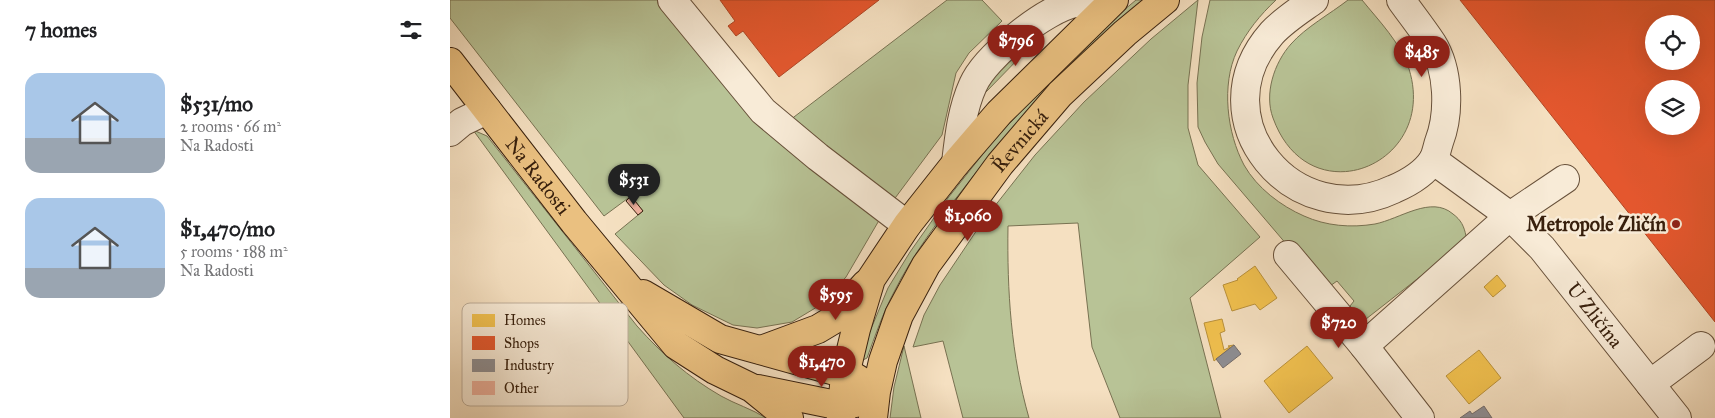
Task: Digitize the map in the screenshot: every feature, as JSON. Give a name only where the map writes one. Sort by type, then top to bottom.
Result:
[{"type":"main road","name":"Řevnická","points":[[875,405],[883,361],[899,315],[926,265],[958,219],[1000,164],[1060,94],[1125,33],[1165,0]]},
{"type":"main road","name":"Řevnická","points":[[846,375],[856,329],[871,279],[907,224],[999,113],[1112,2]]},
{"type":"main road","name":"Na Radosti","points":[[450,62],[574,222],[676,345],[715,370],[752,388],[789,418]]},
{"type":"main road","points":[[761,350],[818,329],[833,320],[871,279]]},
{"type":"main road","name":"Na Radosti","points":[[629,286],[720,339],[853,376],[860,380],[875,405]]},
{"type":"main road","points":[[841,412],[846,375]]},
{"type":"main road","points":[[752,388],[841,412],[856,404],[875,405]]},
{"type":"street","points":[[672,0],[763,111],[818,157],[907,224]]},
{"type":"street","points":[[1314,0],[1280,24],[1266,40],[1247,80],[1246,117],[1256,144],[1264,156],[1292,184],[1318,196],[1339,199],[1356,199],[1382,195],[1412,181],[1433,160],[1442,134],[1445,112],[1445,90],[1442,69],[1432,44],[1400,0]]},
{"type":"street","points":[[956,163],[960,133],[971,90],[982,70],[996,55],[1011,41],[1052,12],[1075,3],[1112,2]]},
{"type":"street","points":[[450,132],[462,122],[487,110]]},
{"type":"street","name":"U Zličína","points":[[1433,160],[1510,216],[1542,248],[1677,418]]},
{"type":"street","points":[[1364,346],[1510,216],[1565,180]]},
{"type":"street","points":[[1288,256],[1364,346],[1420,418]]},
{"type":"street","points":[[1650,384],[1701,346]]},
{"type":"green space","points":[[450,0],[662,0],[773,133],[947,0],[982,0],[1002,21],[969,53],[956,73],[942,135],[881,217],[846,277],[822,304],[792,322],[757,328],[733,325],[692,305],[664,285],[615,234],[643,211],[631,196],[604,216],[450,18]]},
{"type":"green space","points":[[1136,0],[1144,0],[1071,65],[1026,113],[984,162],[926,238],[901,278],[886,308],[867,358],[863,360],[866,341],[888,288],[910,252],[948,198],[990,145],[1026,105],[1118,15]]},
{"type":"green space","points":[[1198,0],[1188,85],[1188,128],[1198,165],[1260,237],[1190,298],[1221,418],[1120,418],[1092,347],[1078,223],[1008,226],[1008,275],[1011,323],[1018,371],[1029,418],[963,418],[943,341],[913,347],[924,315],[940,285],[983,221],[1035,155],[1084,102],[1151,39]]},
{"type":"green space","points":[[1210,0],[1276,0],[1245,37],[1232,64],[1229,79],[1228,109],[1233,138],[1244,165],[1263,189],[1278,202],[1295,212],[1330,224],[1357,226],[1375,224],[1425,207],[1435,207],[1453,214],[1463,226],[1466,236],[1462,244],[1366,319],[1362,319],[1350,306],[1354,301],[1337,281],[1330,286],[1305,266],[1218,164],[1205,142],[1198,127],[1197,83],[1202,37]]},
{"type":"green space","points":[[1348,0],[1362,0],[1395,41],[1409,69],[1413,103],[1405,131],[1389,153],[1366,167],[1340,172],[1314,166],[1290,149],[1270,109],[1270,89],[1275,69],[1291,44],[1311,26]]},
{"type":"green space","points":[[1062,14],[986,92],[982,84]]},
{"type":"green space","points":[[473,130],[487,136],[619,303],[600,303]]},
{"type":"green space","points":[[628,315],[656,346],[687,373],[726,399],[766,418],[684,418],[628,342]]},
{"type":"green space","points":[[904,346],[921,418],[890,418],[894,387]]},
{"type":"building: Homes","points":[[1255,266],[1277,298],[1260,310],[1255,304],[1232,311],[1223,285],[1238,280]]},
{"type":"building: Homes","points":[[1497,275],[1506,286],[1493,297],[1484,287]]},
{"type":"building: Homes","points":[[1222,319],[1225,331],[1220,333],[1224,350],[1230,347],[1228,346],[1234,345],[1214,361],[1204,323]]},
{"type":"building: Homes","points":[[1307,346],[1333,378],[1289,413],[1264,381]]},
{"type":"building: Homes","points":[[1479,350],[1501,378],[1469,404],[1446,376]]},
{"type":"building: Shops","points":[[720,0],[879,0],[779,77],[743,31],[736,36],[728,26],[735,21]]},
{"type":"building: Shops","name":"Metropole Zličín","points":[[1460,0],[1715,0],[1715,322]]},
{"type":"building: Industry","points":[[1234,345],[1241,354],[1223,368],[1216,359]]},
{"type":"building: Industry","points":[[1484,406],[1492,418],[1460,418],[1470,411],[1472,414]]},
{"type":"building: Other","points":[[631,196],[643,211],[638,215],[626,201]]},
{"type":"place","name":"Metropole Zličín","points":[[1676,224]]}]
